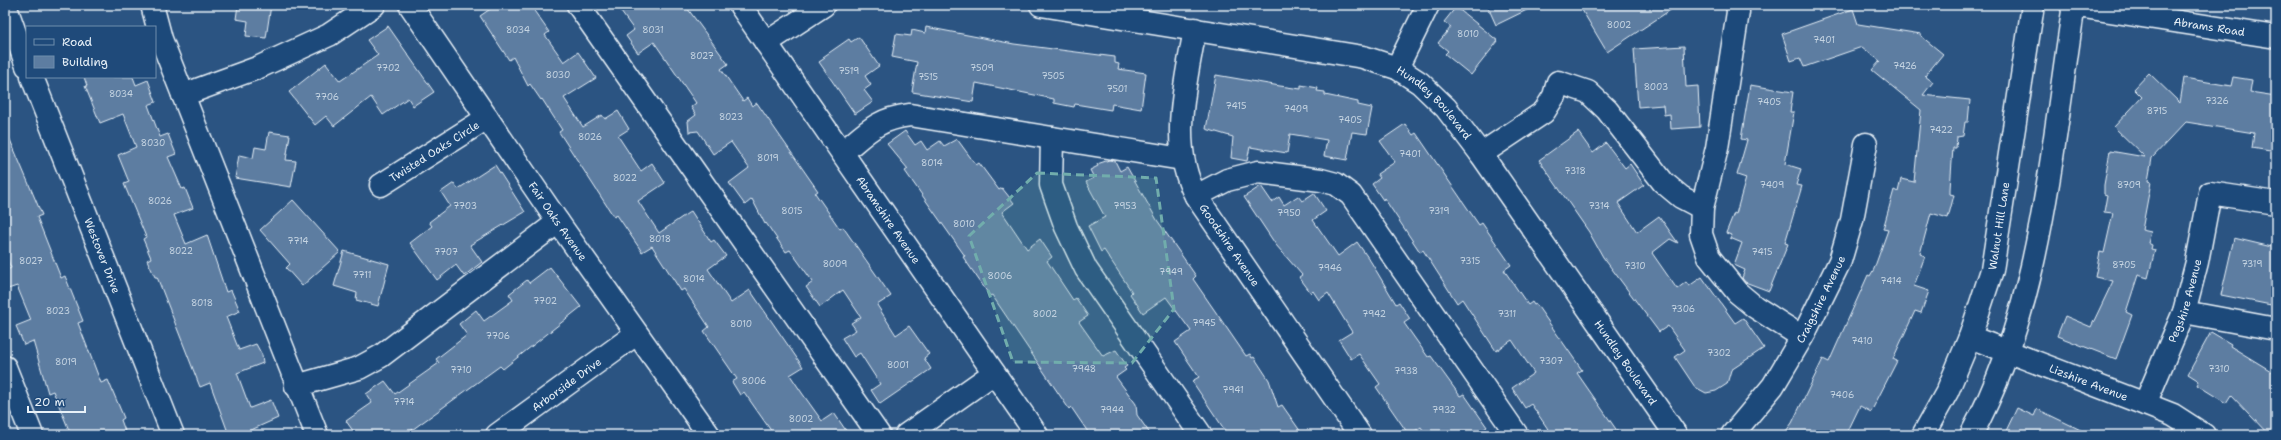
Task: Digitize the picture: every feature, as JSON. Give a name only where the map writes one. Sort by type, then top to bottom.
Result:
[{"type":"street","points":[[5,5],[26,63]]},
{"type":"street","points":[[152,5],[161,39],[296,386],[317,435]]},
{"type":"street","points":[[183,95],[257,68],[330,35],[374,5]]},
{"type":"street","name":"Fair Oaks Avenue","points":[[410,5],[558,222],[709,435]]},
{"type":"street","points":[[578,5],[879,435]]},
{"type":"street","name":"Abramshire Avenue","points":[[740,5],[843,152],[1037,435]]},
{"type":"street","points":[[766,43],[824,5]]},
{"type":"street","name":"Hundley Boulevard","points":[[1041,5],[1363,57],[1397,68],[1420,82],[1446,108],[1481,154],[1676,435]]},
{"type":"street","points":[[1397,68],[1428,5]]},
{"type":"street","points":[[1737,5],[1738,12],[1728,86],[1717,148],[1702,208],[1701,234],[1709,257],[1737,292],[1755,307],[1802,338]]},
{"type":"street","name":"Walnut Hill Lane","points":[[1923,435],[1947,392],[1970,337],[1992,270],[2033,5]]},
{"type":"street","points":[[1970,435],[2008,352],[2024,304],[2035,258],[2073,5]]},
{"type":"street","name":"Abrams Road","points":[[2073,5],[2276,38]]},
{"type":"street","name":"Goodshire Avenue","points":[[1195,29],[1181,130],[1182,159],[1188,181],[1196,196],[1360,435]]},
{"type":"street","name":"Westover Drive","points":[[32,78],[173,435]]},
{"type":"street","points":[[1481,154],[1544,112],[1554,96],[1558,82],[1588,92],[1607,110],[1663,182],[1681,196],[1702,208]]},
{"type":"street","points":[[843,152],[878,123],[893,117],[910,115],[1182,159]]},
{"type":"street","name":"Twisted Oaks Circle","points":[[381,185],[487,118]]},
{"type":"street","points":[[1052,138],[1051,185],[1066,226],[1086,269],[1201,435]]},
{"type":"street","name":"Craigshire Avenue","points":[[1732,435],[1773,386],[1802,338],[1840,261],[1852,220],[1866,144]]},
{"type":"street","points":[[1196,196],[1227,180],[1258,172],[1321,180],[1336,184],[1351,194],[1517,435]]},
{"type":"street","name":"Pegshire Avenue","points":[[2145,404],[2184,312],[2197,262],[2210,193],[2276,203]]},
{"type":"street","points":[[296,386],[359,368],[381,356],[558,222]]},
{"type":"street","points":[[2184,312],[2276,329]]},
{"type":"street","name":"Arborside Drive","points":[[497,435],[636,334]]},
{"type":"street","name":"Lizshire Avenue","points":[[1970,337],[2173,415],[2204,435]]},
{"type":"street","points":[[5,367],[32,435]]},
{"type":"street","points":[[906,435],[994,373]]},
{"type":"highlighted area","points":[[1037,173],[1156,178],[1174,309],[1132,363],[1013,362],[969,236]]},
{"type":"building","points":[[238,5],[271,5],[266,38],[246,36],[248,21],[236,19]]},
{"type":"building","points":[[496,5],[530,5],[549,32],[545,35],[564,62],[578,52],[596,78],[564,98],[583,127],[602,115],[605,119],[618,111],[629,129],[618,136],[641,171],[652,163],[665,183],[638,201],[659,233],[691,211],[711,242],[714,240],[726,256],[708,269],[731,303],[750,290],[803,367],[790,375],[802,393],[822,421],[834,413],[849,435],[774,435],[744,392],[740,395],[732,382],[737,379],[704,331],[709,327],[684,289],[681,291],[652,246],[642,252],[617,215],[614,217],[559,132],[562,130],[542,99],[541,100],[530,84],[528,86],[513,57],[509,60],[480,16]]},
{"type":"building","points":[[616,5],[685,5],[728,64],[721,69],[743,101],[747,98],[752,106],[757,103],[818,191],[815,193],[840,229],[843,227],[891,296],[877,305],[896,335],[909,326],[929,354],[924,358],[931,369],[880,404],[871,390],[880,384],[860,353],[854,357],[842,338],[856,330],[851,323],[861,317],[843,290],[820,307],[806,287],[813,282],[790,250],[786,252],[766,223],[765,224],[752,199],[745,205],[729,183],[749,168],[731,142],[713,154],[698,131],[689,132],[688,121],[696,115],[691,107],[696,103],[654,42],[638,53],[626,36],[634,30]]},
{"type":"building","points":[[1487,5],[1537,5],[1496,25]]},
{"type":"building","points":[[1579,5],[1678,5],[1607,52]]},
{"type":"building","points":[[1456,7],[1498,41],[1471,75],[1445,54],[1448,51],[1438,43],[1451,27],[1444,22]]},
{"type":"building","points":[[1853,9],[1858,24],[1921,34],[1921,36],[1943,54],[1925,76],[1933,82],[1923,95],[1970,100],[1968,122],[1965,122],[1963,136],[1957,137],[1956,148],[1953,148],[1950,194],[1954,195],[1948,218],[1931,213],[1920,254],[1925,256],[1914,286],[1929,291],[1921,313],[1915,311],[1893,359],[1897,361],[1871,412],[1860,406],[1846,435],[1783,435],[1792,423],[1823,359],[1829,362],[1868,275],[1870,276],[1874,269],[1888,230],[1883,229],[1894,190],[1898,192],[1901,179],[1914,182],[1921,110],[1872,70],[1880,61],[1862,47],[1804,67],[1800,58],[1791,61],[1782,34]]},
{"type":"building","points":[[388,26],[434,92],[413,106],[408,98],[383,115],[371,97],[334,126],[326,116],[315,125],[289,92],[326,63],[340,81],[378,55],[367,40]]},
{"type":"building","points":[[926,27],[1014,44],[1115,57],[1115,63],[1119,64],[1118,69],[1146,73],[1141,109],[1112,104],[1111,110],[1075,104],[1074,107],[1054,103],[1054,99],[976,83],[973,102],[912,92],[917,62],[892,57],[896,34],[911,36],[912,30],[925,33]]},
{"type":"building","points":[[859,37],[879,66],[865,76],[871,85],[864,90],[873,102],[855,114],[819,62],[825,58],[823,57],[849,39],[851,42]]},
{"type":"building","points":[[1684,46],[1686,87],[1698,86],[1700,127],[1671,129],[1670,114],[1664,115],[1663,105],[1638,107],[1634,49]]},
{"type":"building","points":[[2149,73],[2180,103],[2184,78],[2231,86],[2233,77],[2252,80],[2250,92],[2276,96],[2276,152],[2252,148],[2254,133],[2186,122],[2152,158],[2148,181],[2151,182],[2142,230],[2151,232],[2148,243],[2152,245],[2151,249],[2155,250],[2148,278],[2138,275],[2126,312],[2132,315],[2116,359],[2057,336],[2065,316],[2091,327],[2113,281],[2095,277],[2100,252],[2104,253],[2113,213],[2104,212],[2107,195],[2104,194],[2104,185],[2110,151],[2145,157],[2114,127],[2142,97],[2134,89]]},
{"type":"building","points":[[1216,75],[1301,89],[1301,85],[1318,88],[1317,91],[1325,92],[1325,95],[1358,102],[1358,105],[1372,108],[1367,134],[1352,132],[1347,160],[1324,156],[1327,140],[1290,134],[1287,153],[1250,147],[1247,161],[1231,158],[1233,137],[1206,129]]},
{"type":"building","points":[[84,78],[133,78],[136,85],[148,80],[156,102],[148,105],[160,137],[168,134],[176,154],[168,157],[182,189],[185,188],[193,208],[174,215],[186,244],[207,235],[226,292],[231,290],[240,311],[226,317],[239,350],[256,344],[262,355],[263,363],[237,373],[250,408],[271,400],[278,418],[240,435],[229,435],[210,383],[200,387],[157,277],[155,277],[147,260],[151,258],[143,239],[146,237],[124,184],[129,182],[118,155],[136,147],[123,114],[100,123],[85,86],[87,86]]},
{"type":"building","points":[[1750,85],[1793,92],[1790,112],[1794,112],[1785,164],[1801,169],[1796,185],[1802,186],[1785,243],[1788,244],[1769,291],[1745,282],[1742,278],[1745,270],[1734,265],[1742,243],[1730,238],[1731,235],[1726,233],[1734,213],[1736,214],[1746,178],[1737,175],[1747,140],[1741,139]]},
{"type":"building","points":[[1405,124],[1413,135],[1416,133],[1479,225],[1482,223],[1511,265],[1504,270],[1528,305],[1532,302],[1534,305],[1536,304],[1582,370],[1577,373],[1620,435],[1552,435],[1531,404],[1525,408],[1512,388],[1534,373],[1512,340],[1496,351],[1462,299],[1457,303],[1423,250],[1420,252],[1384,198],[1383,200],[1372,184],[1380,178],[1377,174],[1395,162],[1380,141]]},
{"type":"building","points":[[5,128],[42,215],[37,217],[61,278],[65,276],[83,321],[78,323],[101,383],[108,380],[124,418],[121,420],[125,431],[114,435],[71,435],[53,391],[48,393],[33,341],[24,345],[16,326],[31,320],[17,286],[5,290],[5,271],[11,268],[5,253]]},
{"type":"building","points":[[905,131],[915,145],[921,141],[927,150],[940,141],[944,146],[957,139],[976,165],[979,163],[999,190],[1002,188],[1014,203],[1002,212],[1027,249],[1040,239],[1052,257],[1047,261],[1073,300],[1076,298],[1088,316],[1079,322],[1103,356],[1116,350],[1127,366],[1124,368],[1126,370],[1116,377],[1136,404],[1137,415],[1151,435],[1090,435],[1071,407],[1069,409],[992,295],[990,296],[963,257],[965,256],[905,171],[908,169],[887,144]]},
{"type":"building","points":[[269,132],[290,135],[286,160],[296,161],[291,187],[235,178],[239,155],[253,158],[255,147],[266,149]]},
{"type":"building","points":[[1578,132],[1593,153],[1606,143],[1625,168],[1630,164],[1644,185],[1618,203],[1637,232],[1659,216],[1678,243],[1670,239],[1652,253],[1677,289],[1686,282],[1689,286],[1702,277],[1735,323],[1743,318],[1764,348],[1731,370],[1727,384],[1716,391],[1706,393],[1695,387],[1675,357],[1685,350],[1668,326],[1659,332],[1603,257],[1589,232],[1539,160]]},
{"type":"building","points":[[1109,160],[1115,161],[1120,171],[1127,167],[1157,220],[1196,276],[1193,279],[1246,356],[1250,354],[1252,358],[1254,357],[1269,380],[1278,407],[1282,405],[1303,435],[1228,435],[1192,381],[1199,377],[1175,342],[1191,331],[1166,297],[1143,313],[1130,294],[1132,292],[1104,250],[1101,252],[1088,226],[1105,217],[1086,182],[1094,178],[1090,170],[1098,166],[1097,164]]},
{"type":"building","points":[[495,165],[525,212],[470,245],[482,262],[464,276],[456,265],[437,280],[410,243],[432,226],[429,222],[450,206],[441,192],[454,183],[458,189]]},
{"type":"building","points":[[1261,186],[1272,202],[1279,197],[1284,205],[1298,196],[1302,201],[1314,193],[1326,211],[1313,220],[1338,256],[1357,242],[1371,262],[1396,304],[1399,302],[1410,319],[1404,323],[1428,357],[1431,356],[1460,396],[1464,394],[1487,427],[1476,435],[1426,435],[1421,427],[1409,435],[1376,387],[1380,384],[1359,354],[1351,359],[1339,340],[1352,332],[1328,293],[1319,300],[1313,291],[1311,293],[1299,277],[1302,275],[1276,245],[1244,197]]},
{"type":"building","points":[[293,200],[340,252],[302,286],[286,268],[290,264],[260,230]]},
{"type":"building","points":[[2234,238],[2276,248],[2276,281],[2271,305],[2221,295]]},
{"type":"building","points":[[344,251],[389,264],[378,306],[356,300],[357,293],[334,286]]},
{"type":"building","points":[[550,267],[581,307],[503,369],[500,366],[405,435],[356,435],[346,421],[372,403],[366,394],[385,381],[395,394],[439,363],[436,359],[467,335],[459,324],[476,310],[484,321],[513,300],[509,294],[527,280],[529,283]]},
{"type":"building","points":[[2211,332],[2231,344],[2230,346],[2276,374],[2276,429],[2269,435],[2231,395],[2226,403],[2197,385],[2199,381],[2188,374]]},
{"type":"building","points":[[2017,408],[2034,416],[2037,409],[2091,435],[2004,435]]}]
